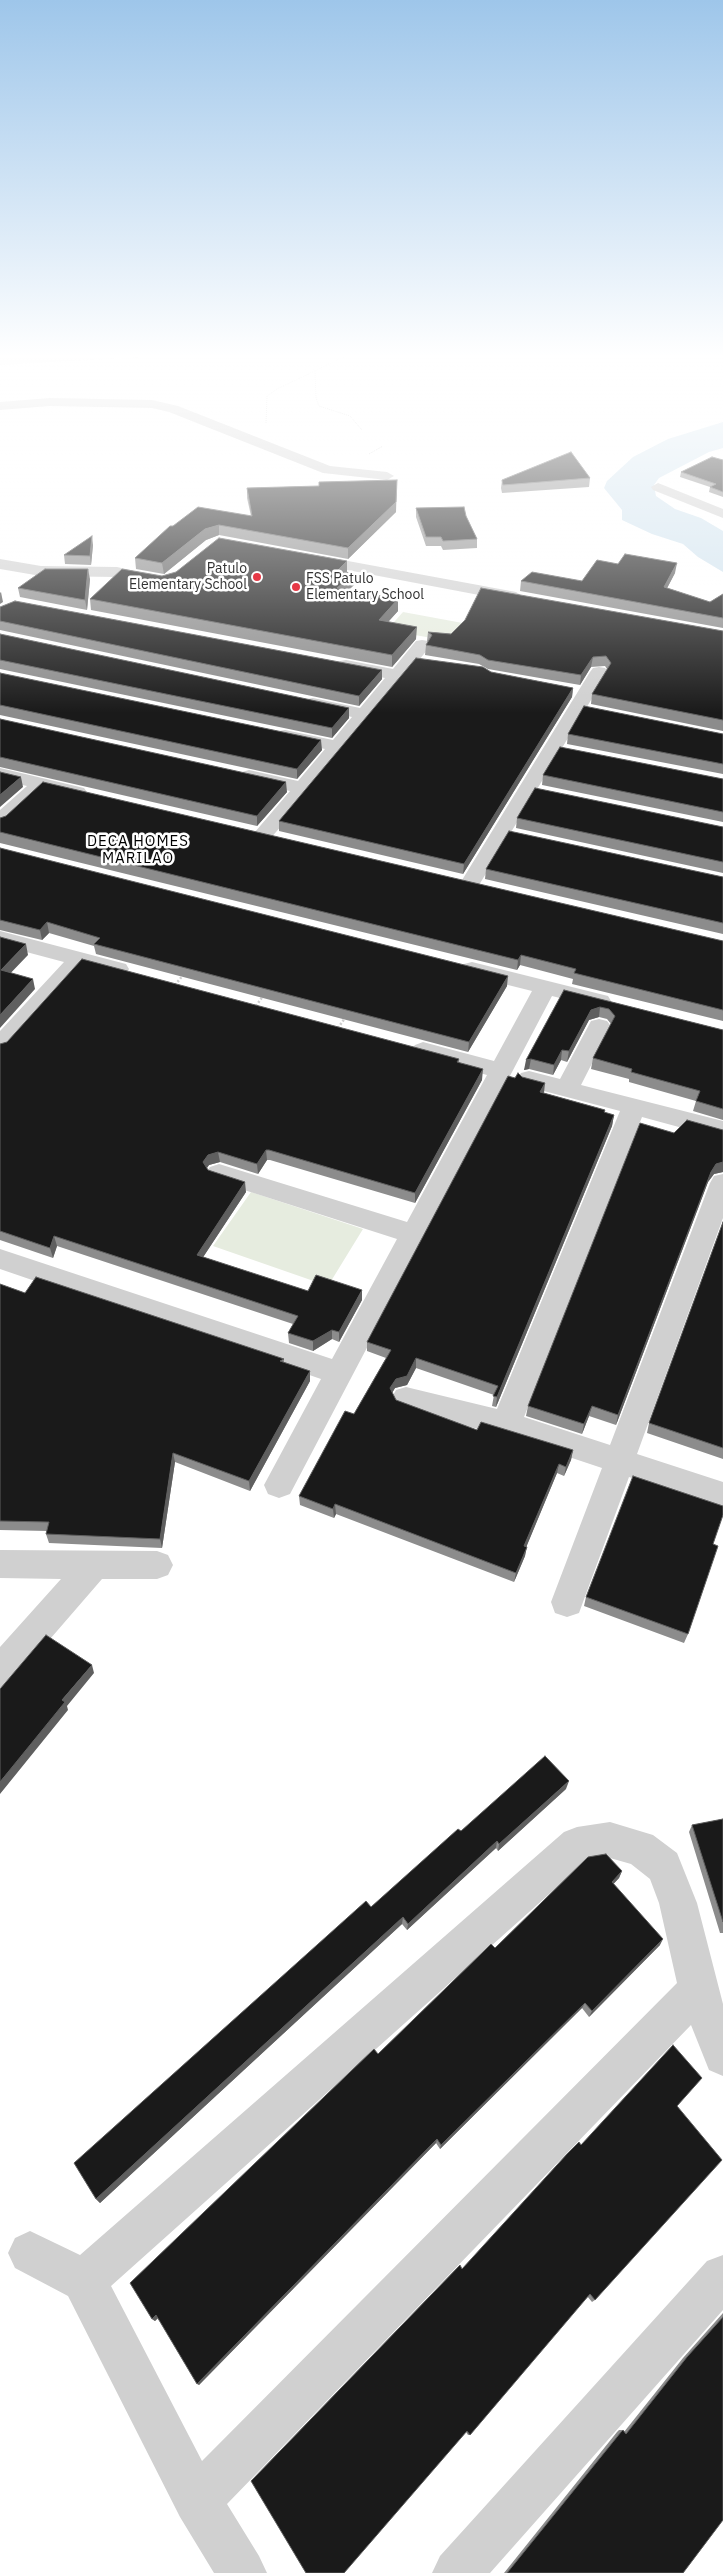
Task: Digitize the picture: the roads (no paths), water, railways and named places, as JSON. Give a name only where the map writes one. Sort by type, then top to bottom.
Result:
[{"type":"street","points":[[358,473],[387,476]]},
{"type":"street","points":[[658,487],[723,514]]},
{"type":"street","points":[[699,504],[715,496]]},
{"type":"street","points":[[296,557],[527,599]]},
{"type":"street","points":[[0,564],[41,571],[116,572],[161,581],[168,580]]},
{"type":"street","points":[[262,836],[416,652],[430,662]]},
{"type":"street","points":[[329,662],[397,675]]},
{"type":"street","points":[[469,885],[511,834],[527,789],[599,672]]},
{"type":"street","points":[[567,689],[596,712]]},
{"type":"street","points":[[296,699],[363,714]]},
{"type":"street","points":[[270,732],[337,746]]},
{"type":"street","points":[[552,748],[571,752]]},
{"type":"street","points":[[228,772],[304,788]]},
{"type":"street","points":[[0,774],[99,797]]},
{"type":"street","points":[[0,821],[41,783]]},
{"type":"street","points":[[527,789],[547,793]]},
{"type":"street","points":[[0,938],[78,959],[181,978]]},
{"type":"street","points":[[0,1046],[78,959]]},
{"type":"street","points":[[449,963],[620,1006]]},
{"type":"street","points":[[279,1485],[546,987]]},
{"type":"street","points":[[567,1089],[599,1026]]},
{"type":"street","points":[[402,1045],[501,1071]]},
{"type":"street","points":[[529,1079],[723,1130]]},
{"type":"street","points":[[506,1424],[634,1107]]},
{"type":"street","points":[[219,1173],[414,1234]]},
{"type":"street","points":[[567,1602],[723,1183]]},
{"type":"street","points":[[0,1259],[339,1373]]},
{"type":"street","points":[[406,1399],[506,1424],[723,1495]]},
{"type":"street","points":[[0,1564],[92,1567],[157,1565]]},
{"type":"street","points":[[0,1672],[92,1567]]},
{"type":"street","points":[[84,2280],[577,1845],[610,1840],[640,1848],[664,1866],[678,1903],[698,1990],[723,2056]]},
{"type":"street","points":[[197,2500],[698,1990]]},
{"type":"street","points":[[30,2253],[84,2280],[197,2500],[242,2573]]},
{"type":"street","points":[[457,2573],[723,2277]]},
{"type":"water","points":[[616,473],[668,473],[659,478],[654,485],[656,496],[675,509],[701,518],[723,531],[723,572],[698,557],[683,544],[652,534],[622,520],[622,510],[604,488],[607,481]]},
{"type":"place","name":"Patulo Elementary School","points":[[257,577]]},
{"type":"place","name":"FSS Patulo Elementary School","points":[[296,587]]},
{"type":"district","name":"DECA HOMES MARILAO","points":[[138,850]]}]
